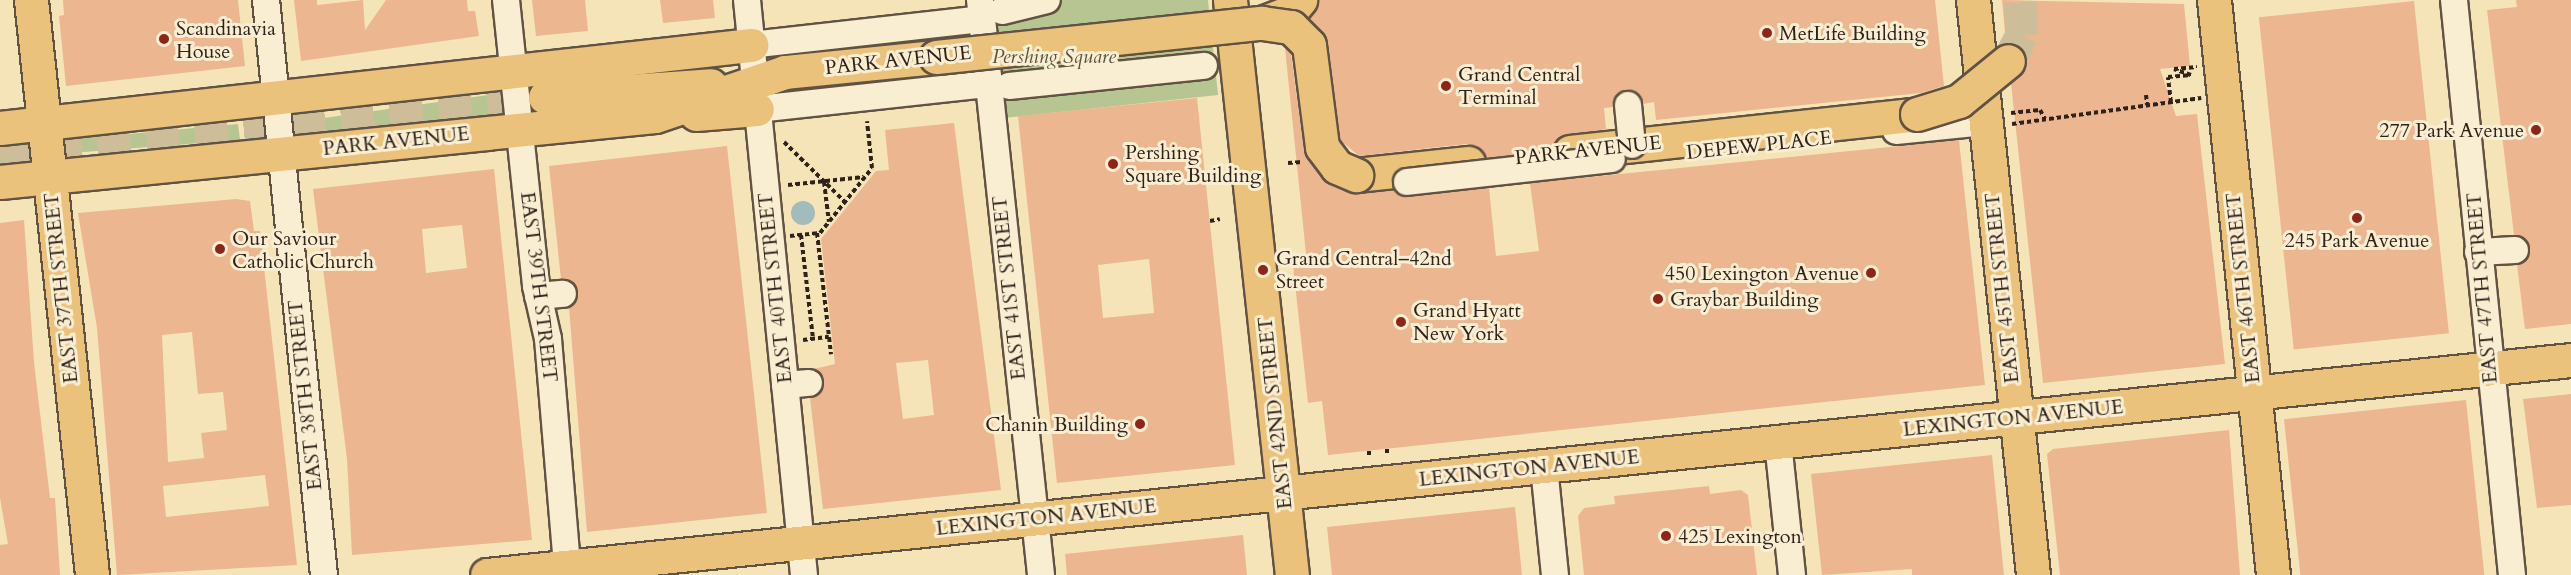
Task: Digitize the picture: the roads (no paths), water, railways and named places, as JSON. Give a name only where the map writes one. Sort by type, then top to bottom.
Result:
[{"type":"main road","name":"EAST 37TH STREET","points":[[31,0],[92,575]]},
{"type":"main road","name":"EAST 42ND STREET","points":[[1230,0],[1292,575]]},
{"type":"main road","name":"PARK AVENUE","points":[[1262,23],[1290,12],[1300,0]]},
{"type":"main road","name":"EAST 45TH STREET","points":[[1972,0],[2002,120],[2016,417],[2033,575]]},
{"type":"main road","name":"EAST 46TH STREET","points":[[2214,0],[2274,575]]},
{"type":"main road","name":"PARK AVENUE","points":[[0,128],[514,74],[748,69],[785,72],[1262,23],[1291,27],[1306,38],[1322,147],[1337,167],[1356,175],[1622,152],[1932,112],[1965,96],[2008,61]]},
{"type":"main road","name":"PARK AVENUE","points":[[0,182],[655,116],[748,69]]},
{"type":"main road","points":[[545,98],[748,69]]},
{"type":"main road","name":"LEXINGTON AVENUE","points":[[487,575],[567,571],[801,542],[2571,360]]},
{"type":"street","name":"EAST 38TH STREET","points":[[266,0],[324,575]]},
{"type":"street","name":"EAST 39TH STREET","points":[[506,0],[519,128],[551,295],[548,339],[567,571]]},
{"type":"street","name":"EAST 40TH STREET","points":[[747,0],[748,69],[797,384],[804,575]]},
{"type":"street","name":"PARK AVENUE","points":[[748,69],[988,10],[1047,0]]},
{"type":"street","name":"EAST 47TH STREET","points":[[2454,0],[2489,369],[2512,575]]},
{"type":"street","name":"EAST 41ST STREET","points":[[988,10],[999,85],[1034,518],[1041,575]]},
{"type":"street","name":"PARK AVENUE","points":[[748,69],[999,85],[1204,66]]},
{"type":"street","points":[[1622,152],[1628,105]]},
{"type":"street","name":"DEPEW PLACE","points":[[1356,175],[1370,182],[1407,182],[1622,152],[2002,120]]},
{"type":"street","points":[[2478,252],[2515,250]]},
{"type":"street","points":[[1778,442],[1792,575]]},
{"type":"street","points":[[1544,467],[1555,575]]},
{"type":"water","points":[[803,201],[812,204],[815,213],[812,222],[803,225],[794,222],[791,213],[794,204]]},
{"type":"tunnel","points":[[2008,61],[2022,35],[2020,0]]},
{"type":"tunnel","points":[[0,154],[545,97]]},
{"type":"place","name":"MetLife Building","points":[[1767,33]]},
{"type":"place","name":"Scandinavia House","points":[[164,39]]},
{"type":"place","name":"Grand Central Terminal","points":[[1446,86]]},
{"type":"place","name":"277 Park Avenue","points":[[2536,130]]},
{"type":"place","name":"Pershing Square Building","points":[[1113,164]]},
{"type":"place","name":"245 Park Avenue","points":[[2357,218]]},
{"type":"place","name":"Our Saviour Catholic Church","points":[[220,249]]},
{"type":"place","name":"Grand Central–42nd Street","points":[[1263,270]]},
{"type":"place","name":"450 Lexington Avenue","points":[[1871,273]]},
{"type":"place","name":"Graybar Building","points":[[1658,299]]},
{"type":"place","name":"Grand Hyatt New York","points":[[1401,322]]},
{"type":"place","name":"Chanin Building","points":[[1140,424]]},
{"type":"place","name":"425 Lexington","points":[[1666,536]]},
{"type":"park label","name":"Pershing Square","points":[[1054,56]]}]
